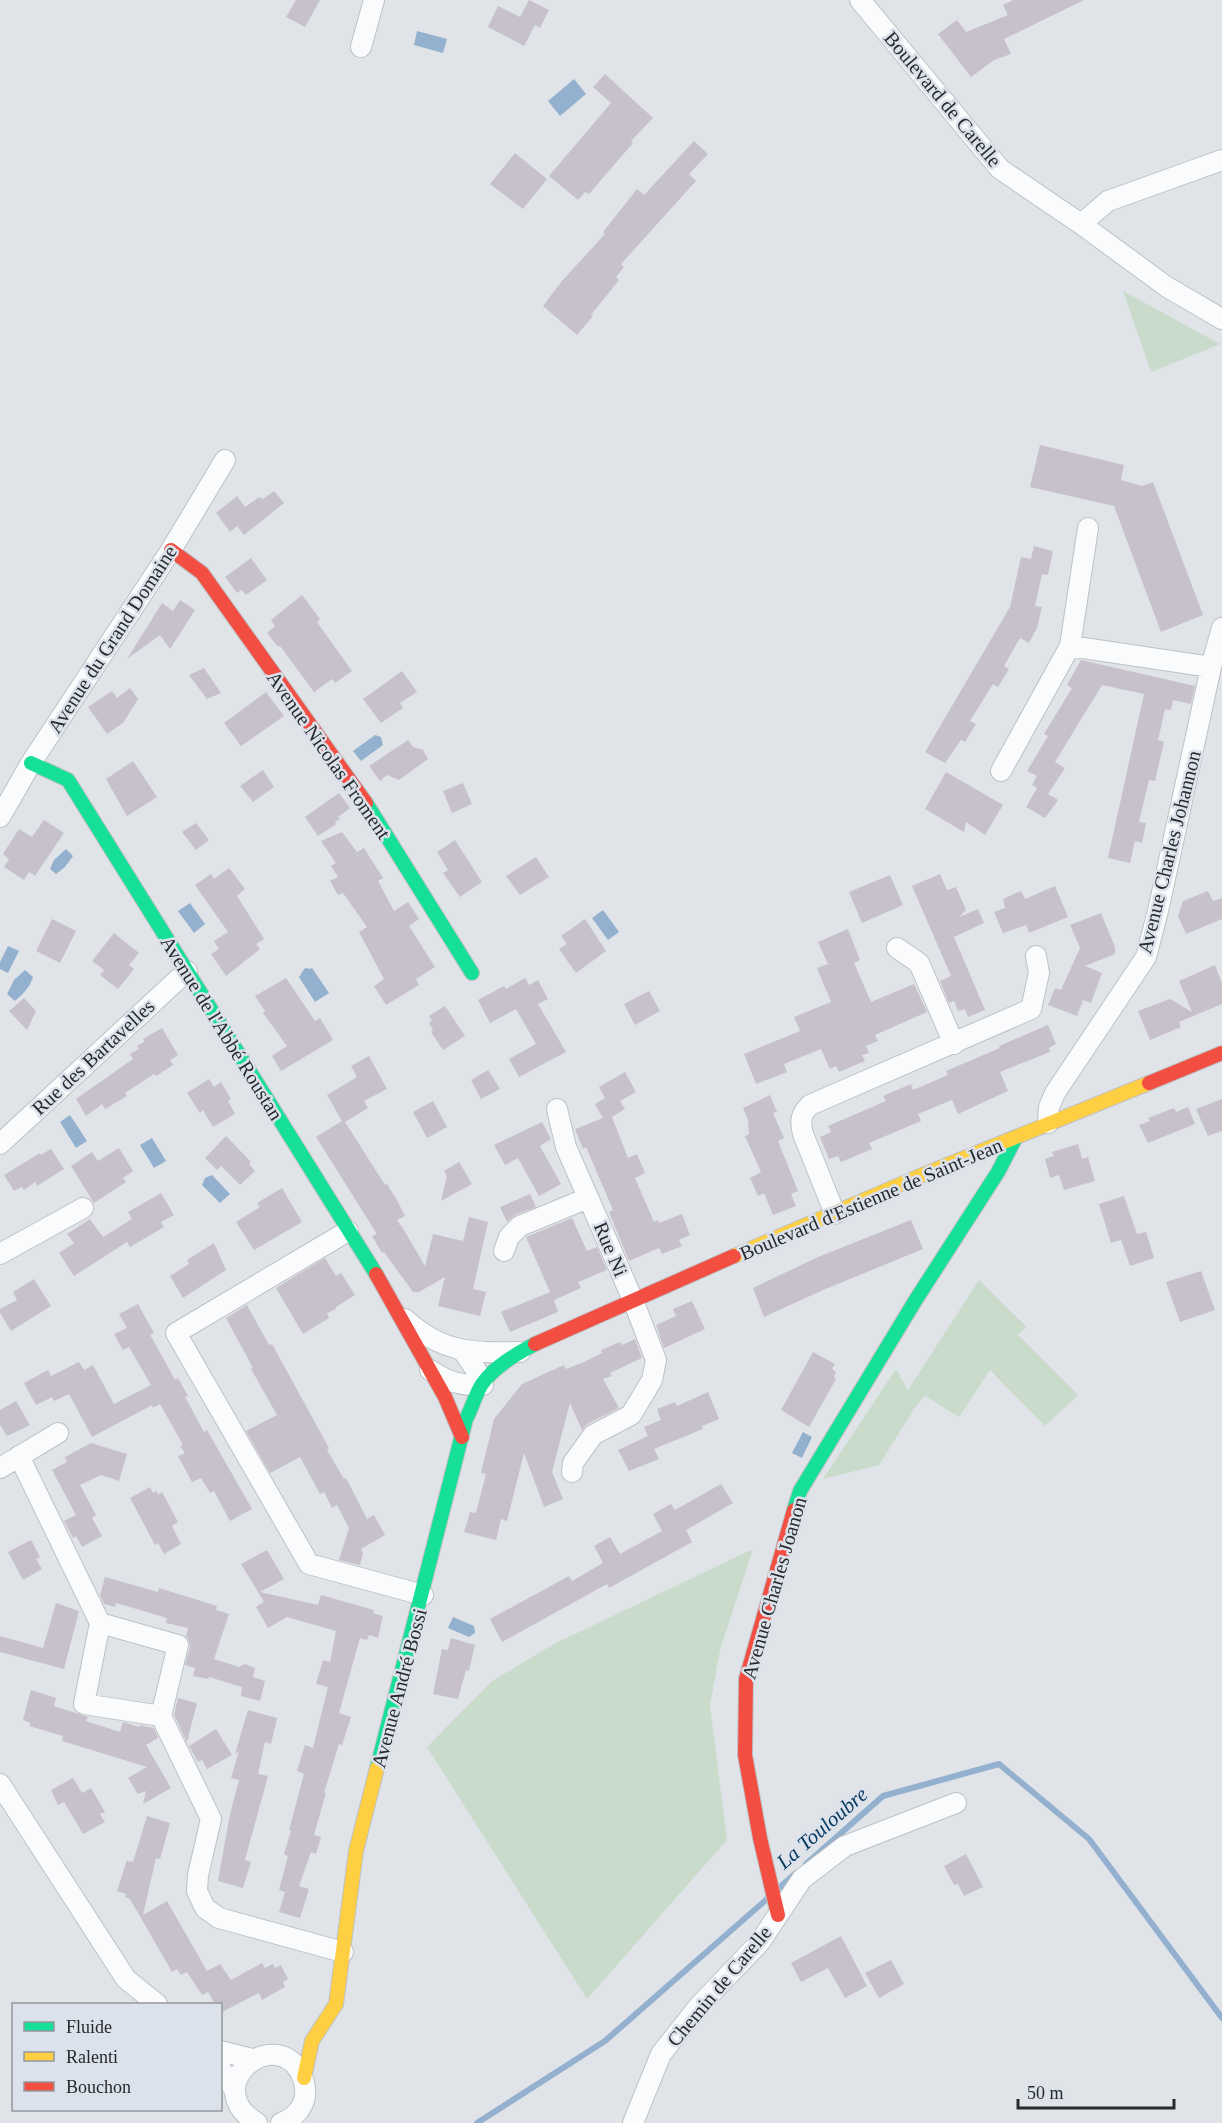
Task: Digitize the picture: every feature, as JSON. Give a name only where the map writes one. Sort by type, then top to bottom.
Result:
[{"type":"street","points":[[361,47],[374,0]]},
{"type":"street","name":"Boulevard de Carelle","points":[[860,0],[999,169],[1082,224],[1167,287],[1222,319]]},
{"type":"street","points":[[1082,224],[1108,201],[1222,160]]},
{"type":"street","name":"Avenue du Grand Domaine","points":[[0,817],[31,763],[171,550],[225,460]]},
{"type":"street","points":[[1000,771],[1070,646],[1088,528]]},
{"type":"street","name":"Avenue Nicolas Froment","points":[[171,550],[202,573],[357,789],[472,973]]},
{"type":"street","name":"Avenue Charles Johannon","points":[[1048,1123],[1049,1107],[1055,1093],[1146,957],[1211,667],[1222,628]]},
{"type":"street","points":[[1070,646],[1211,667]]},
{"type":"street","name":"Avenue de l'Abbé Roustan","points":[[31,763],[68,780],[397,1311],[430,1370],[462,1437]]},
{"type":"street","points":[[897,948],[919,963],[954,1044]]},
{"type":"street","points":[[835,1214],[803,1134],[800,1121],[803,1113],[810,1105],[1031,1009],[1039,974],[1036,956]]},
{"type":"street","name":"Rue des Bartavelles","points":[[0,1144],[187,971]]},
{"type":"street","name":"Boulevard d'Estienne de Saint-Jean","points":[[522,1352],[539,1341],[633,1300],[1048,1123],[1222,1053]]},
{"type":"street","name":"Rue Ni","points":[[556,1109],[566,1147],[633,1300],[656,1360],[652,1380],[632,1415],[593,1435],[573,1463],[572,1472]]},
{"type":"street","name":"Avenue Charles Joanon","points":[[778,1915],[745,1755],[746,1679],[800,1491],[915,1301],[998,1172],[1016,1137]]},
{"type":"street","name":"Rue Ni","points":[[504,1251],[509,1237],[520,1226],[588,1198]]},
{"type":"street","points":[[0,1254],[83,1208]]},
{"type":"street","points":[[348,1231],[176,1333],[309,1564],[423,1595]]},
{"type":"street","name":"Avenue de l'Abbé Roustan","points":[[397,1311],[418,1331],[442,1344],[463,1351],[522,1352]]},
{"type":"street","points":[[430,1370],[452,1382],[467,1386],[483,1385],[463,1351]]},
{"type":"street","name":"Avenue André Bossi","points":[[304,2078],[312,2041],[336,2004],[356,1851],[466,1419],[483,1385],[504,1364],[522,1352]]},
{"type":"street","points":[[0,1468],[58,1433]]},
{"type":"street","points":[[19,1456],[100,1623],[84,1704],[161,1716]]},
{"type":"street","points":[[100,1623],[178,1645],[161,1716],[211,1819],[198,1875],[197,1892],[205,1908],[219,1918],[343,1952]]},
{"type":"street","points":[[0,1784],[126,1979],[156,2003]]},
{"type":"street","name":"Chemin de Carelle","points":[[633,2123],[661,2055],[699,2006],[760,1942],[802,1879],[845,1846],[956,1803]]},
{"type":"street","name":"Avenue André Bossi","points":[[222,2052],[252,2059],[267,2055],[281,2056],[312,2041]]},
{"type":"street","points":[[281,2056],[295,2064],[304,2078],[306,2090],[304,2102],[297,2117],[281,2123]]},
{"type":"street","points":[[234,2089],[239,2072],[252,2059]]},
{"type":"street","points":[[222,2071],[234,2089],[237,2104],[246,2116],[257,2123]]},
{"type":"green space","points":[[1123,291],[1220,344],[1151,372]]},
{"type":"green space","points":[[979,1280],[1027,1327],[1018,1335],[1078,1395],[1045,1426],[990,1370],[959,1417],[925,1396],[916,1406],[879,1465],[823,1479],[896,1369],[908,1390]]},
{"type":"green space","points":[[753,1549],[720,1650],[710,1706],[727,1840],[587,1999],[427,1747],[492,1681],[554,1644]]},
{"type":"water","points":[[417,31],[447,39],[443,53],[414,45]]},
{"type":"water","points":[[574,79],[586,94],[560,116],[548,101]]},
{"type":"water","points":[[375,735],[381,737],[383,745],[361,761],[353,751]]},
{"type":"water","points":[[66,849],[73,856],[56,874],[50,869],[54,860]]},
{"type":"water","points":[[190,903],[205,924],[194,933],[178,911]]},
{"type":"water","points":[[603,910],[619,932],[608,940],[592,918]]},
{"type":"water","points":[[8,946],[19,951],[8,973],[0,969],[0,962]]},
{"type":"water","points":[[305,968],[312,968],[329,993],[315,1002],[299,977]]},
{"type":"water","points":[[25,970],[33,977],[26,990],[15,1001],[7,994],[14,980]]},
{"type":"water","points":[[70,1115],[87,1141],[76,1148],[60,1122]]},
{"type":"water","points":[[152,1138],[166,1161],[154,1168],[140,1145]]},
{"type":"water","points":[[212,1175],[230,1194],[220,1203],[202,1185],[205,1178]]},
{"type":"water","points":[[803,1432],[812,1437],[802,1458],[792,1453]]},
{"type":"water","points":[[453,1617],[474,1626],[475,1633],[469,1637],[448,1628]]},
{"type":"building","points":[[296,0],[320,0],[305,27],[286,17]]},
{"type":"building","points":[[529,0],[549,10],[540,28],[535,25],[524,46],[488,27],[498,6],[520,17]]},
{"type":"building","points":[[1013,0],[1084,0],[1004,39],[1011,54],[994,60],[971,77],[938,34],[957,20],[966,32],[1008,15],[1003,5]]},
{"type":"building","points":[[605,74],[653,118],[631,141],[633,143],[589,194],[585,192],[578,200],[549,176],[611,103],[593,87]]},
{"type":"building","points":[[694,141],[708,154],[689,174],[696,181],[621,264],[624,267],[616,277],[619,280],[577,335],[543,306],[561,282],[605,234],[603,232],[637,189],[644,195]]},
{"type":"building","points":[[515,153],[547,179],[523,209],[490,184]]},
{"type":"building","points":[[1040,445],[1124,465],[1121,480],[1142,486],[1153,482],[1203,615],[1161,632],[1114,506],[1030,487]]},
{"type":"building","points":[[274,491],[284,503],[244,535],[237,526],[230,532],[216,513],[237,496],[245,507],[259,497],[263,499]]},
{"type":"building","points":[[1034,546],[1053,551],[1048,575],[1042,574],[1035,606],[1042,607],[1037,628],[1029,643],[1020,638],[1004,666],[1009,669],[998,687],[993,684],[970,721],[976,724],[965,742],[961,740],[945,763],[925,752],[1010,607],[1021,557],[1031,559]]},
{"type":"building","points":[[251,558],[267,580],[246,595],[242,590],[237,593],[225,577]]},
{"type":"building","points":[[302,595],[320,619],[317,622],[352,671],[335,683],[332,679],[314,692],[280,646],[278,647],[267,633],[275,626],[271,620]]},
{"type":"building","points":[[180,600],[195,610],[170,649],[160,635],[127,659],[162,603],[173,611]]},
{"type":"building","points":[[1081,660],[1195,686],[1191,704],[1173,700],[1171,710],[1165,709],[1158,740],[1164,742],[1155,781],[1149,780],[1139,822],[1146,823],[1142,843],[1135,841],[1130,863],[1108,858],[1144,694],[1102,685],[1055,762],[1065,768],[1048,794],[1058,800],[1045,818],[1026,807],[1037,788],[1032,785],[1037,776],[1027,771],[1048,736],[1044,734],[1072,688],[1067,685]]},
{"type":"building","points":[[204,668],[221,693],[207,699],[189,675]]},
{"type":"building","points":[[402,671],[417,692],[400,703],[403,708],[381,723],[363,699]]},
{"type":"building","points":[[130,688],[138,699],[123,723],[107,734],[88,707],[112,691],[117,698]]},
{"type":"building","points":[[266,692],[284,716],[241,746],[224,723]]},
{"type":"building","points":[[408,740],[413,747],[423,750],[428,759],[399,780],[387,775],[380,781],[369,766]]},
{"type":"building","points":[[133,761],[157,797],[127,816],[106,779]]},
{"type":"building","points":[[263,770],[274,787],[253,802],[240,786]]},
{"type":"building","points":[[946,772],[1003,805],[985,835],[966,822],[964,832],[925,809]]},
{"type":"building","points":[[463,783],[472,804],[452,813],[443,791]]},
{"type":"building","points":[[339,793],[350,808],[338,817],[340,819],[335,822],[336,824],[318,836],[305,817]]},
{"type":"building","points":[[44,820],[64,833],[35,876],[29,872],[24,880],[4,867],[9,859],[3,854],[19,829],[32,837]]},
{"type":"building","points":[[196,823],[209,840],[196,850],[182,832]]},
{"type":"building","points":[[342,832],[357,852],[364,848],[383,878],[378,881],[394,911],[408,902],[419,919],[409,926],[435,967],[416,979],[419,985],[386,1005],[374,986],[384,979],[359,932],[367,927],[343,893],[338,895],[330,881],[338,877],[331,866],[336,863],[321,841]]},
{"type":"building","points":[[455,840],[482,882],[460,897],[443,873],[448,870],[437,852]]},
{"type":"building","points":[[536,857],[549,877],[520,895],[506,876]]},
{"type":"building","points":[[229,868],[245,889],[237,896],[264,939],[256,944],[260,949],[226,976],[211,954],[219,949],[214,941],[228,932],[195,885],[211,874],[214,879]]},
{"type":"building","points":[[940,874],[947,890],[956,887],[966,910],[959,917],[978,909],[984,923],[954,937],[985,1010],[968,1017],[965,1009],[958,1011],[954,1001],[949,1003],[940,981],[951,976],[912,886]]},
{"type":"building","points":[[890,875],[903,905],[862,923],[849,892]]},
{"type":"building","points":[[1055,886],[1068,917],[1029,933],[1026,925],[1003,933],[994,912],[1005,908],[1003,899],[1021,891],[1025,899]]},
{"type":"building","points":[[1208,891],[1213,901],[1222,898],[1222,919],[1186,934],[1178,916],[1183,901]]},
{"type":"building","points":[[1101,913],[1115,947],[1115,954],[1085,966],[1102,973],[1091,1003],[1083,1000],[1077,1016],[1048,1005],[1055,988],[1061,990],[1080,948],[1070,925]]},
{"type":"building","points":[[52,919],[76,931],[60,963],[36,951]]},
{"type":"building","points":[[585,919],[606,951],[576,973],[559,949],[567,944],[561,936]]},
{"type":"building","points":[[848,929],[860,960],[854,963],[871,1002],[914,984],[927,1012],[875,1035],[878,1041],[866,1046],[869,1053],[862,1055],[865,1061],[839,1072],[836,1066],[830,1069],[821,1049],[784,1064],[787,1072],[756,1084],[744,1054],[800,1031],[794,1017],[831,1002],[817,968],[828,964],[818,942]]},
{"type":"building","points":[[114,933],[139,953],[129,965],[134,969],[118,989],[100,975],[104,970],[92,961]]},
{"type":"building","points":[[1215,965],[1222,983],[1222,1004],[1179,1022],[1181,1027],[1150,1040],[1138,1011],[1170,999],[1192,1012],[1179,981]]},
{"type":"building","points":[[286,978],[315,1021],[320,1018],[333,1040],[281,1071],[272,1056],[287,1046],[263,1013],[265,1011],[255,996]]},
{"type":"building","points":[[525,978],[529,985],[538,980],[548,999],[538,1004],[566,1052],[519,1077],[509,1059],[536,1044],[516,1009],[490,1023],[478,1000],[504,986],[506,989]]},
{"type":"building","points":[[649,991],[660,1011],[635,1025],[624,1004]]},
{"type":"building","points":[[24,998],[36,1011],[27,1030],[9,1011]]},
{"type":"building","points":[[445,1006],[465,1036],[443,1050],[431,1032],[433,1030],[429,1023],[432,1021],[429,1016]]},
{"type":"building","points":[[1048,1025],[1056,1044],[1049,1048],[1050,1052],[1000,1072],[1008,1091],[958,1114],[952,1100],[918,1114],[921,1121],[869,1143],[872,1149],[841,1162],[838,1156],[829,1159],[820,1137],[831,1132],[828,1126],[886,1101],[883,1096],[911,1084],[913,1090],[948,1075],[946,1071]]},
{"type":"building","points":[[162,1028],[178,1055],[170,1060],[173,1065],[156,1076],[154,1074],[125,1093],[127,1096],[105,1109],[102,1104],[86,1116],[76,1099],[133,1059],[130,1054],[139,1049],[137,1046],[145,1041],[143,1039]]},
{"type":"building","points":[[369,1056],[387,1089],[364,1101],[368,1108],[345,1122],[397,1200],[405,1216],[397,1220],[400,1224],[398,1225],[401,1225],[425,1266],[433,1234],[463,1241],[469,1217],[488,1222],[473,1289],[486,1292],[480,1316],[438,1306],[445,1277],[419,1292],[413,1292],[384,1252],[382,1253],[372,1236],[377,1234],[316,1137],[342,1121],[327,1095],[357,1077],[351,1066]]},
{"type":"building","points":[[488,1070],[500,1089],[481,1099],[471,1080]]},
{"type":"building","points":[[625,1072],[636,1092],[620,1101],[625,1109],[612,1117],[628,1158],[637,1154],[645,1173],[635,1178],[654,1222],[658,1220],[659,1223],[682,1214],[690,1235],[679,1240],[682,1246],[662,1254],[659,1248],[629,1261],[609,1212],[613,1210],[586,1147],[583,1149],[575,1129],[603,1118],[595,1104],[605,1098],[599,1087]]},
{"type":"building","points":[[209,1079],[214,1087],[221,1082],[231,1099],[228,1101],[235,1114],[213,1127],[203,1110],[200,1113],[187,1093]]},
{"type":"building","points":[[770,1095],[777,1112],[773,1113],[784,1138],[778,1141],[798,1191],[791,1194],[796,1206],[773,1215],[764,1193],[758,1196],[750,1178],[761,1172],[745,1136],[749,1134],[748,1120],[743,1108]]},
{"type":"building","points":[[1222,1099],[1222,1131],[1208,1136],[1196,1109]]},
{"type":"building","points":[[433,1101],[447,1127],[427,1138],[413,1112]]},
{"type":"building","points":[[1188,1107],[1195,1124],[1148,1143],[1139,1125],[1150,1121],[1148,1118],[1174,1108],[1176,1112]]},
{"type":"building","points":[[542,1122],[551,1139],[540,1146],[561,1184],[539,1196],[518,1158],[505,1165],[494,1145]]},
{"type":"building","points":[[226,1136],[251,1162],[249,1164],[255,1171],[240,1185],[221,1166],[217,1170],[205,1158]]},
{"type":"building","points":[[1078,1144],[1082,1159],[1088,1157],[1095,1181],[1064,1190],[1059,1175],[1050,1178],[1045,1159],[1054,1156],[1052,1152]]},
{"type":"building","points":[[119,1148],[133,1171],[123,1178],[126,1182],[94,1203],[71,1166],[92,1152],[98,1161]]},
{"type":"building","points":[[51,1149],[64,1169],[37,1186],[35,1182],[24,1190],[22,1187],[14,1191],[4,1175],[40,1153],[41,1155]]},
{"type":"building","points":[[459,1162],[472,1184],[441,1201],[447,1176],[444,1171]]},
{"type":"building","points":[[282,1188],[302,1222],[254,1250],[236,1222],[260,1207],[257,1203]]},
{"type":"building","points":[[161,1193],[174,1215],[161,1222],[164,1227],[130,1247],[127,1242],[74,1276],[59,1253],[74,1243],[67,1234],[90,1219],[103,1237],[132,1219],[128,1212]]},
{"type":"building","points":[[530,1194],[536,1207],[515,1215],[507,1222],[500,1207]]},
{"type":"building","points":[[1124,1196],[1137,1234],[1146,1232],[1154,1258],[1130,1266],[1121,1240],[1111,1243],[1099,1204]]},
{"type":"building","points":[[572,1218],[587,1251],[597,1247],[607,1270],[578,1282],[581,1288],[554,1300],[558,1312],[510,1332],[501,1312],[550,1292],[526,1237]]},
{"type":"building","points":[[911,1220],[923,1249],[764,1317],[753,1288],[818,1257]]},
{"type":"building","points":[[214,1243],[226,1270],[183,1298],[170,1276],[189,1264],[187,1260]]},
{"type":"building","points":[[325,1258],[336,1276],[341,1273],[355,1295],[327,1313],[329,1318],[303,1334],[276,1288]]},
{"type":"building","points":[[1201,1271],[1215,1310],[1180,1322],[1166,1282]]},
{"type":"building","points":[[34,1279],[51,1306],[11,1331],[0,1309],[17,1300],[13,1292]]},
{"type":"building","points":[[692,1301],[705,1329],[664,1348],[656,1325],[676,1316],[673,1309]]},
{"type":"building","points":[[138,1304],[154,1333],[150,1335],[175,1380],[178,1378],[188,1396],[185,1397],[204,1432],[207,1430],[252,1509],[230,1521],[214,1491],[210,1493],[201,1478],[192,1482],[178,1456],[185,1453],[180,1446],[183,1445],[160,1404],[153,1408],[152,1405],[92,1437],[69,1394],[54,1401],[52,1397],[36,1405],[24,1383],[48,1370],[51,1376],[79,1362],[84,1370],[93,1365],[114,1404],[151,1385],[129,1347],[123,1350],[114,1334],[127,1328],[119,1314]]},
{"type":"building","points":[[247,1305],[269,1345],[272,1344],[329,1448],[327,1450],[344,1479],[346,1478],[367,1519],[374,1515],[385,1535],[361,1549],[363,1553],[360,1565],[339,1560],[349,1528],[337,1505],[332,1508],[324,1492],[320,1494],[300,1457],[270,1473],[246,1431],[277,1415],[226,1318]]},
{"type":"building","points":[[635,1339],[642,1358],[610,1373],[612,1376],[603,1379],[619,1408],[587,1424],[582,1430],[570,1403],[552,1472],[563,1499],[544,1507],[524,1453],[507,1521],[501,1519],[496,1540],[464,1532],[470,1512],[476,1513],[486,1474],[481,1473],[494,1419],[522,1384],[564,1365],[566,1369],[584,1362],[602,1353],[601,1350],[620,1342],[622,1345]]},
{"type":"building","points":[[813,1352],[835,1364],[832,1369],[836,1372],[834,1377],[836,1379],[809,1427],[781,1410]]},
{"type":"building","points":[[708,1392],[719,1419],[702,1426],[703,1429],[654,1449],[659,1459],[629,1471],[618,1450],[648,1436],[644,1427],[661,1420],[657,1409],[675,1402],[677,1406]]},
{"type":"building","points":[[16,1401],[30,1425],[7,1436],[0,1425],[0,1410]]},
{"type":"building","points":[[91,1443],[127,1454],[119,1481],[101,1475],[80,1485],[96,1515],[92,1518],[102,1536],[82,1547],[76,1536],[73,1538],[64,1521],[76,1515],[52,1470],[67,1462],[65,1457]]},
{"type":"building","points":[[721,1484],[733,1503],[686,1530],[692,1542],[609,1588],[607,1584],[502,1642],[490,1619],[569,1576],[572,1581],[603,1563],[594,1546],[610,1537],[620,1554],[662,1531],[653,1514],[671,1504],[675,1510]]},
{"type":"building","points":[[150,1487],[153,1493],[156,1491],[158,1495],[162,1492],[178,1522],[172,1526],[181,1544],[164,1554],[158,1543],[155,1545],[130,1498]]},
{"type":"building","points":[[31,1540],[40,1557],[36,1559],[42,1569],[23,1580],[8,1552]]},
{"type":"building","points":[[267,1550],[284,1579],[260,1592],[318,1605],[321,1595],[374,1610],[373,1613],[383,1616],[378,1638],[369,1635],[367,1640],[360,1638],[339,1713],[351,1717],[342,1745],[339,1744],[324,1793],[326,1793],[314,1835],[321,1837],[316,1854],[311,1852],[299,1886],[309,1889],[300,1918],[279,1912],[285,1892],[279,1890],[288,1856],[284,1854],[291,1831],[289,1830],[304,1774],[297,1771],[305,1745],[313,1748],[328,1687],[316,1684],[323,1660],[330,1662],[336,1631],[287,1617],[268,1628],[256,1607],[264,1602],[241,1564]]},
{"type":"building","points":[[105,1577],[158,1592],[159,1588],[217,1606],[216,1610],[229,1614],[214,1659],[239,1667],[245,1664],[255,1668],[253,1677],[265,1681],[260,1701],[241,1696],[242,1687],[209,1677],[208,1679],[193,1676],[195,1668],[185,1665],[190,1647],[186,1636],[188,1628],[166,1623],[167,1618],[116,1603],[115,1607],[104,1604],[100,1595]]},
{"type":"building","points":[[56,1603],[79,1611],[64,1669],[0,1652],[0,1636],[43,1648]]},
{"type":"building","points":[[451,1638],[475,1645],[469,1671],[466,1670],[458,1699],[433,1694],[442,1649],[448,1650]]},
{"type":"building","points":[[31,1690],[56,1698],[54,1706],[88,1717],[86,1721],[120,1732],[123,1722],[139,1727],[140,1725],[154,1728],[158,1738],[146,1745],[171,1788],[143,1804],[146,1791],[138,1794],[128,1778],[147,1767],[62,1741],[63,1736],[29,1726],[31,1723],[23,1720]]},
{"type":"building","points":[[178,1698],[197,1703],[187,1742],[174,1715]]},
{"type":"building","points":[[248,1710],[277,1718],[271,1744],[265,1742],[258,1774],[268,1776],[245,1860],[251,1862],[243,1888],[218,1881],[230,1814],[239,1780],[231,1778],[239,1751],[235,1754]]},
{"type":"building","points":[[216,1729],[232,1755],[207,1769],[202,1760],[198,1762],[189,1746]]},
{"type":"building","points":[[73,1778],[82,1793],[91,1788],[105,1812],[100,1814],[105,1822],[83,1834],[64,1802],[58,1805],[51,1790]]},
{"type":"building","points":[[147,1816],[170,1823],[160,1859],[156,1858],[143,1915],[167,1901],[207,1971],[220,1964],[231,1980],[262,1963],[265,1968],[273,1964],[275,1968],[281,1965],[288,1979],[283,1982],[285,1987],[262,2000],[259,1993],[222,2012],[222,2003],[214,2003],[208,1992],[202,1995],[187,1972],[181,1975],[177,1969],[172,1972],[130,1899],[125,1897],[126,1894],[117,1891],[127,1860],[129,1863],[129,1861],[133,1862]]},
{"type":"building","points":[[966,1854],[983,1887],[964,1896],[958,1884],[954,1885],[944,1866]]},
{"type":"building","points":[[841,1936],[867,1986],[845,1998],[828,1968],[801,1982],[791,1963]]},
{"type":"building","points":[[891,1960],[904,1984],[879,1998],[865,1973]]},
{"type":"waterway","name":"La Touloubre","points":[[806,1864],[883,1796],[999,1764],[1089,1839],[1222,2018]]},
{"type":"waterway","name":"La Touloubre","points":[[779,1888],[796,1873]]},
{"type":"waterway","name":"La Touloubre","points":[[477,2123],[605,2041],[767,1899]]},
{"type":"traffic: fast","points":[[31,763],[68,780],[376,1274]]},
{"type":"traffic: fast","points":[[366,803],[472,973]]},
{"type":"traffic: fast","points":[[794,1510],[800,1491],[915,1301],[998,1172],[1016,1137]]},
{"type":"traffic: fast","points":[[377,1768],[466,1419],[487,1378],[506,1361],[535,1344]]},
{"type":"traffic: slow","points":[[734,1256],[920,1176],[1149,1083]]},
{"type":"traffic: slow","points":[[304,2078],[312,2041],[336,2004],[356,1851],[377,1768]]},
{"type":"traffic: jam","points":[[171,550],[202,573],[366,803]]},
{"type":"traffic: jam","points":[[1149,1083],[1222,1053]]},
{"type":"traffic: jam","points":[[535,1344],[734,1256]]},
{"type":"traffic: jam","points":[[376,1274],[445,1397],[462,1437]]},
{"type":"traffic: jam","points":[[778,1915],[760,1838],[745,1755],[746,1679],[794,1510]]}]
